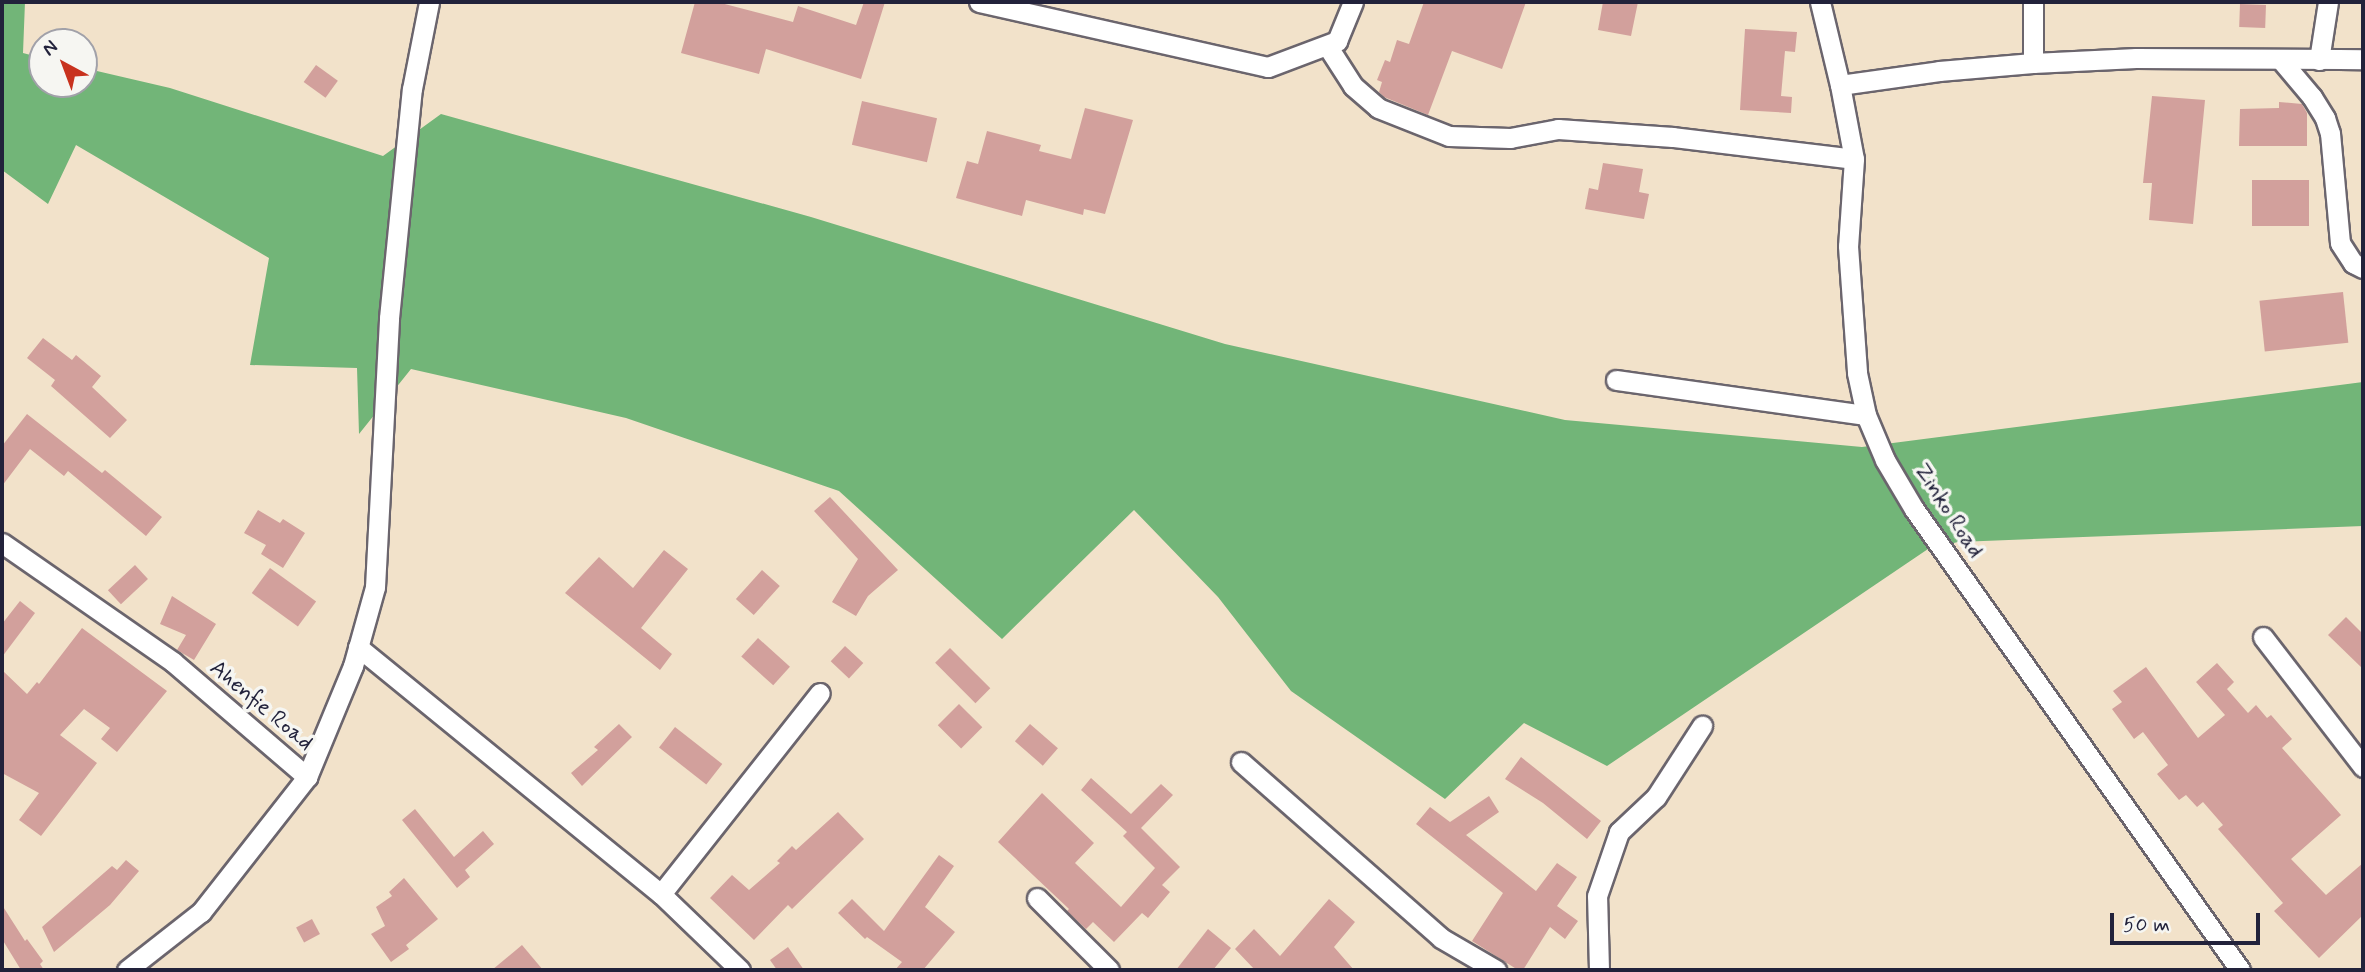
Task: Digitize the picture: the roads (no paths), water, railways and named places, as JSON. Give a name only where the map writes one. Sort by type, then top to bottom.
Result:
[{"type":"street","points":[[307,777],[358,647],[374,587],[391,304],[412,89],[429,2]]},
{"type":"street","points":[[979,2],[1268,67],[1328,47],[1337,41],[1353,2]]},
{"type":"street","name":"Zinko Road","points":[[1820,2],[1854,159],[1848,246],[1857,373],[1866,415],[1885,460],[1914,509],[2240,970]]},
{"type":"street","points":[[2033,2],[2033,63]]},
{"type":"street","points":[[2319,60],[2328,2]]},
{"type":"street","points":[[1328,47],[1353,86],[1378,108],[1449,136],[1510,138],[1558,129],[1673,137],[1854,159]]},
{"type":"street","points":[[1840,85],[1939,71],[2033,63],[2136,58],[2363,59]]},
{"type":"street","points":[[2280,59],[2312,97],[2325,118],[2330,133],[2340,243],[2353,263],[2363,268]]},
{"type":"street","points":[[1616,380],[1866,415]]},
{"type":"street","name":"Ahenfie Road","points":[[2,543],[173,662],[307,777],[201,912],[127,970]]},
{"type":"street","points":[[2263,637],[2363,767]]},
{"type":"street","points":[[358,647],[661,894],[740,970]]},
{"type":"street","points":[[661,894],[820,693]]},
{"type":"street","points":[[1598,970],[1597,896],[1619,832],[1656,797],[1702,726]]},
{"type":"street","points":[[1241,762],[1441,938],[1496,970]]},
{"type":"street","points":[[1037,898],[1109,970]]}]
